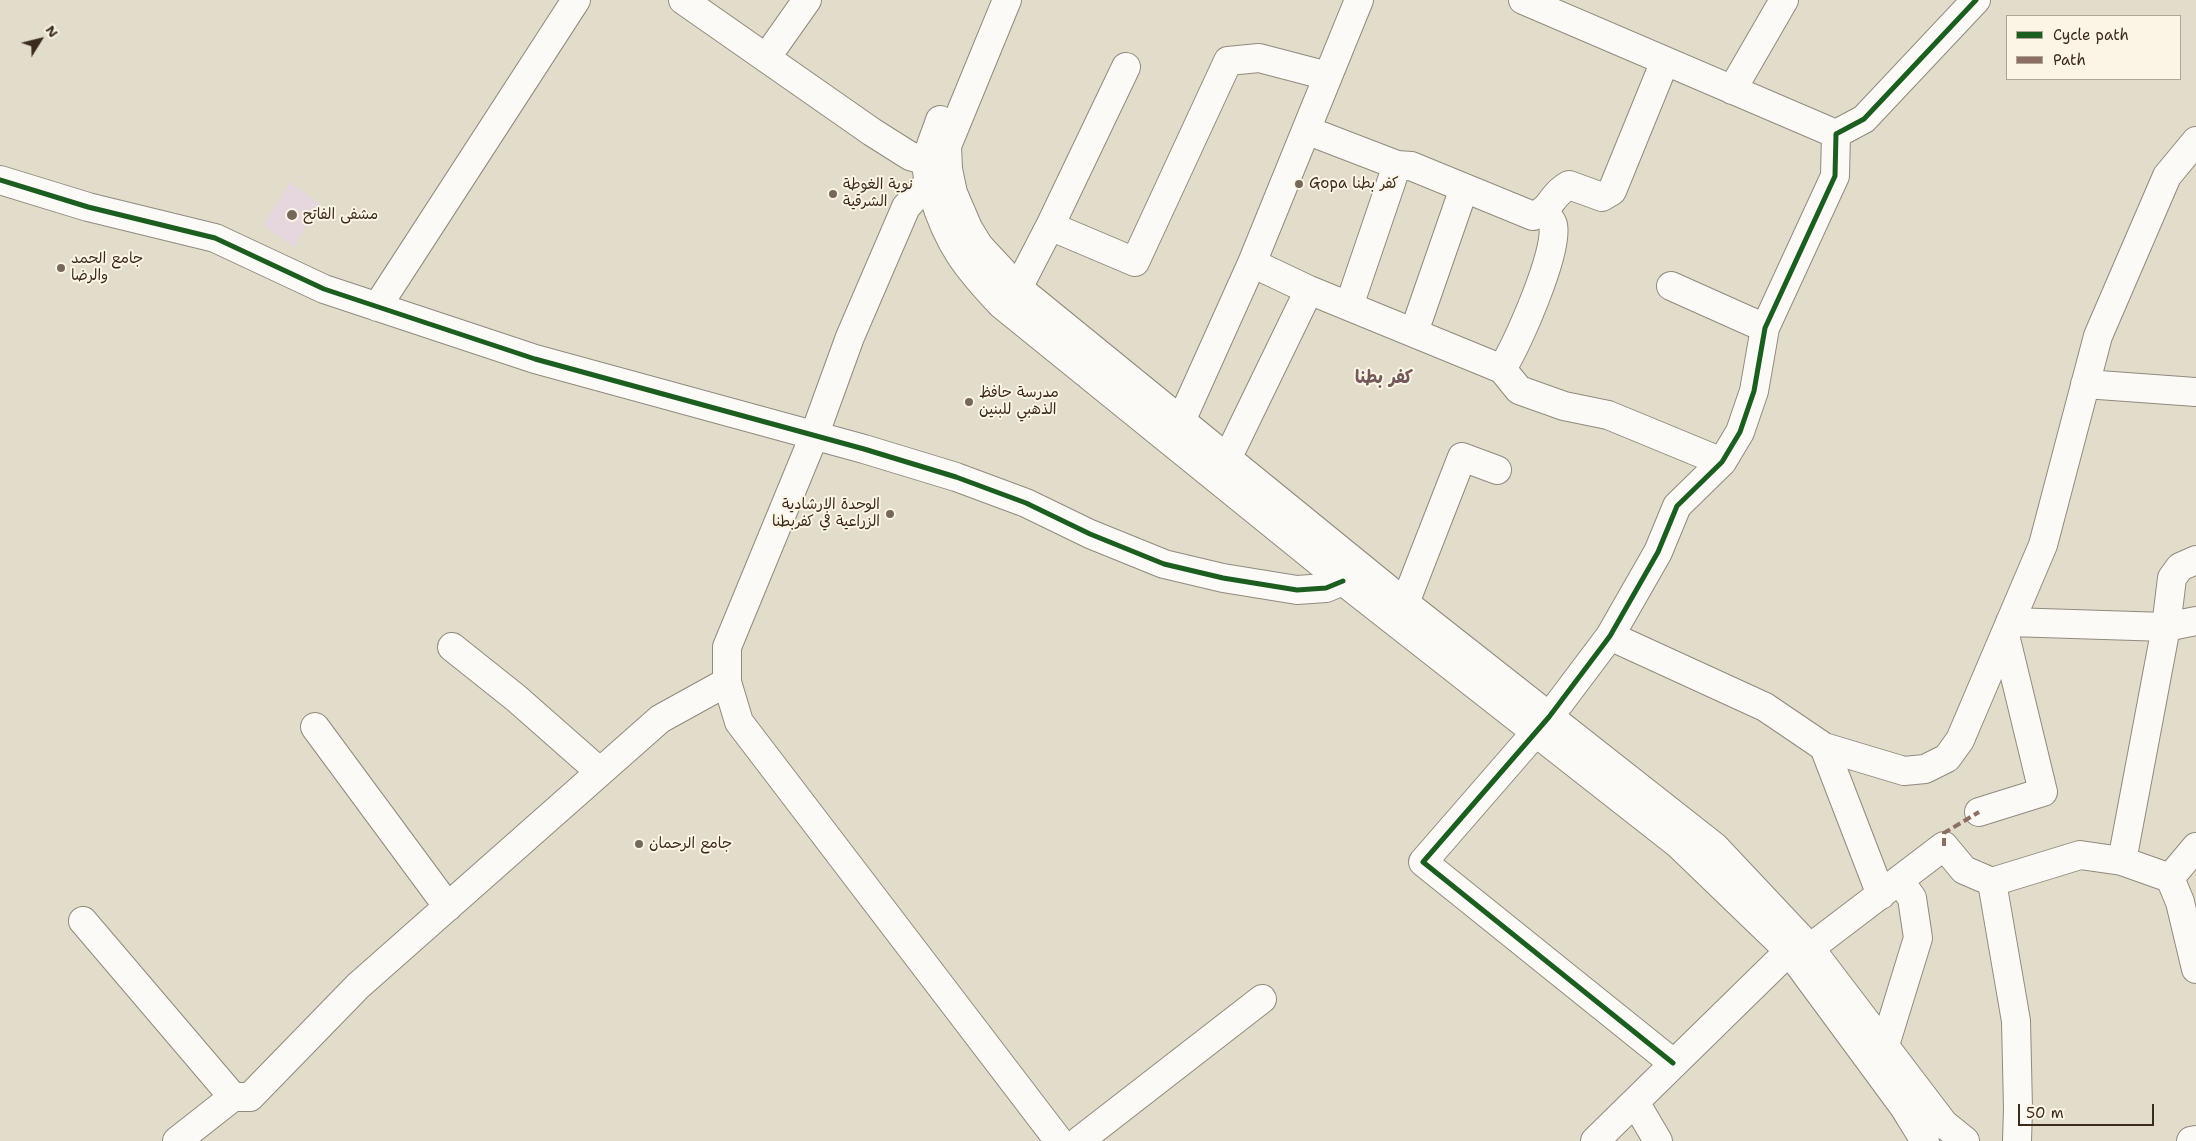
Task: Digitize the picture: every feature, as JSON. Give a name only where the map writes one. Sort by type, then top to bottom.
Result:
[{"type":"street","points":[[377,307],[576,0]]},
{"type":"street","points":[[683,0],[872,132],[910,156],[928,172],[941,220],[952,245],[970,271],[1001,304],[1343,581],[1542,724]]},
{"type":"street","points":[[766,58],[807,0]]},
{"type":"street","points":[[987,0],[952,84],[928,172],[906,207],[850,337],[814,436],[727,647],[727,682],[739,722],[1059,1141]]},
{"type":"street","points":[[1007,0],[948,146],[948,168],[953,193],[968,228],[979,246],[1018,288],[1405,603],[1800,949],[1885,1046],[1944,1124],[1965,1141]]},
{"type":"street","points":[[1181,422],[1252,263],[1359,0]]},
{"type":"street","points":[[1523,0],[1836,134]]},
{"type":"street","points":[[1732,90],[1784,0]]},
{"type":"street","points":[[1836,134],[1864,119],[1976,0]]},
{"type":"street","points":[[1050,226],[1135,262],[1228,61],[1259,58],[1328,76]]},
{"type":"street","points":[[1306,130],[1397,165],[1411,166],[1533,216],[1544,212],[1558,191],[1569,184],[1602,197],[1612,191],[1664,61]]},
{"type":"street","points":[[1018,288],[1050,226],[1126,67]]},
{"type":"street","points":[[1673,1064],[1423,862],[1542,724],[1610,636],[1658,552],[1677,506],[1722,462],[1740,432],[1754,391],[1765,328],[1834,176],[1836,134]]},
{"type":"street","points":[[1610,636],[1765,706],[1824,746],[1904,771],[1925,769],[1947,758],[1960,740],[2043,545],[2098,336],[2167,176],[2196,141]]},
{"type":"street","points":[[1349,306],[1397,165]]},
{"type":"street","points":[[0,180],[88,207],[215,238],[324,289],[535,359],[814,436],[956,478],[1026,503],[1090,534],[1164,564],[1223,578],[1297,590],[1326,588],[1343,581]]},
{"type":"street","points":[[1414,332],[1464,188]]},
{"type":"street","points":[[1502,369],[1514,348],[1553,246],[1553,223],[1544,212]]},
{"type":"street","points":[[1252,263],[1309,290],[1502,369],[1519,390],[1564,406],[1608,415],[1722,462]]},
{"type":"street","points":[[1671,286],[1765,328]]},
{"type":"street","points":[[1227,459],[1309,290]]},
{"type":"street","points":[[2086,384],[2196,392]]},
{"type":"street","points":[[1405,603],[1462,457],[1497,470]]},
{"type":"street","points":[[2122,861],[2166,627],[2172,578],[2180,567],[2196,560]]},
{"type":"street","points":[[2007,628],[2166,627],[2196,621]]},
{"type":"street","points":[[1979,812],[2043,792],[2007,628]]},
{"type":"street","points":[[452,647],[516,698],[600,772]]},
{"type":"street","points":[[178,1141],[233,1097],[250,1097],[358,986],[660,719],[727,682]]},
{"type":"street","points":[[315,727],[448,907]]},
{"type":"street","points":[[1824,746],[1890,888],[1912,898],[1918,938],[1885,1046]]},
{"type":"street","points":[[1595,1141],[1673,1064],[1800,949],[1890,888],[1944,846],[1964,870],[1992,882],[2080,855],[2122,861],[2170,878],[2180,902],[2196,969]]},
{"type":"street","points":[[2170,878],[2196,847]]},
{"type":"street","points":[[1992,882],[2016,1021],[2018,1109],[2016,1141]]},
{"type":"street","points":[[84,921],[233,1097]]},
{"type":"street","points":[[1800,949],[1904,1107],[1924,1141]]},
{"type":"street","points":[[1079,1141],[1262,999]]},
{"type":"street","points":[[1635,1102],[1658,1141]]},
{"type":"street","points":[[2190,1141],[2196,1140]]},
{"type":"shaded area","name":"مشفى الفاتح","points":[[290,182],[320,204],[294,247],[263,225]]},
{"type":"marked path","points":[[1944,846],[1944,833],[1979,812]]},
{"type":"cycle path","points":[[1673,1063],[1423,862],[1549,717],[1610,636],[1658,552],[1677,506],[1722,462],[1740,432],[1754,391],[1765,328],[1835,176],[1836,134],[1864,119],[1976,0]]},
{"type":"cycle path","points":[[0,180],[88,207],[215,238],[324,289],[535,359],[864,449],[956,477],[1026,503],[1090,534],[1164,564],[1223,578],[1297,590],[1326,588],[1343,581]]},
{"type":"place","name":"Gopa كفر بطنا","points":[[1299,184]]},
{"type":"place","name":"نوية الغوطة الشرقية","points":[[833,194]]},
{"type":"place","name":"مشفى الفاتح","points":[[292,215]]},
{"type":"place","name":"جامع الحمد والرضا","points":[[61,268]]},
{"type":"place","name":"مدرسة حافظ الذهبي للبنين","points":[[969,402]]},
{"type":"place","name":"الوحدة الإرشادية الزراعية في كفربطنا","points":[[890,514]]},
{"type":"place","name":"جامع الرحمان","points":[[639,844]]},
{"type":"district","name":"كفر بطنا","points":[[1384,378]]}]
